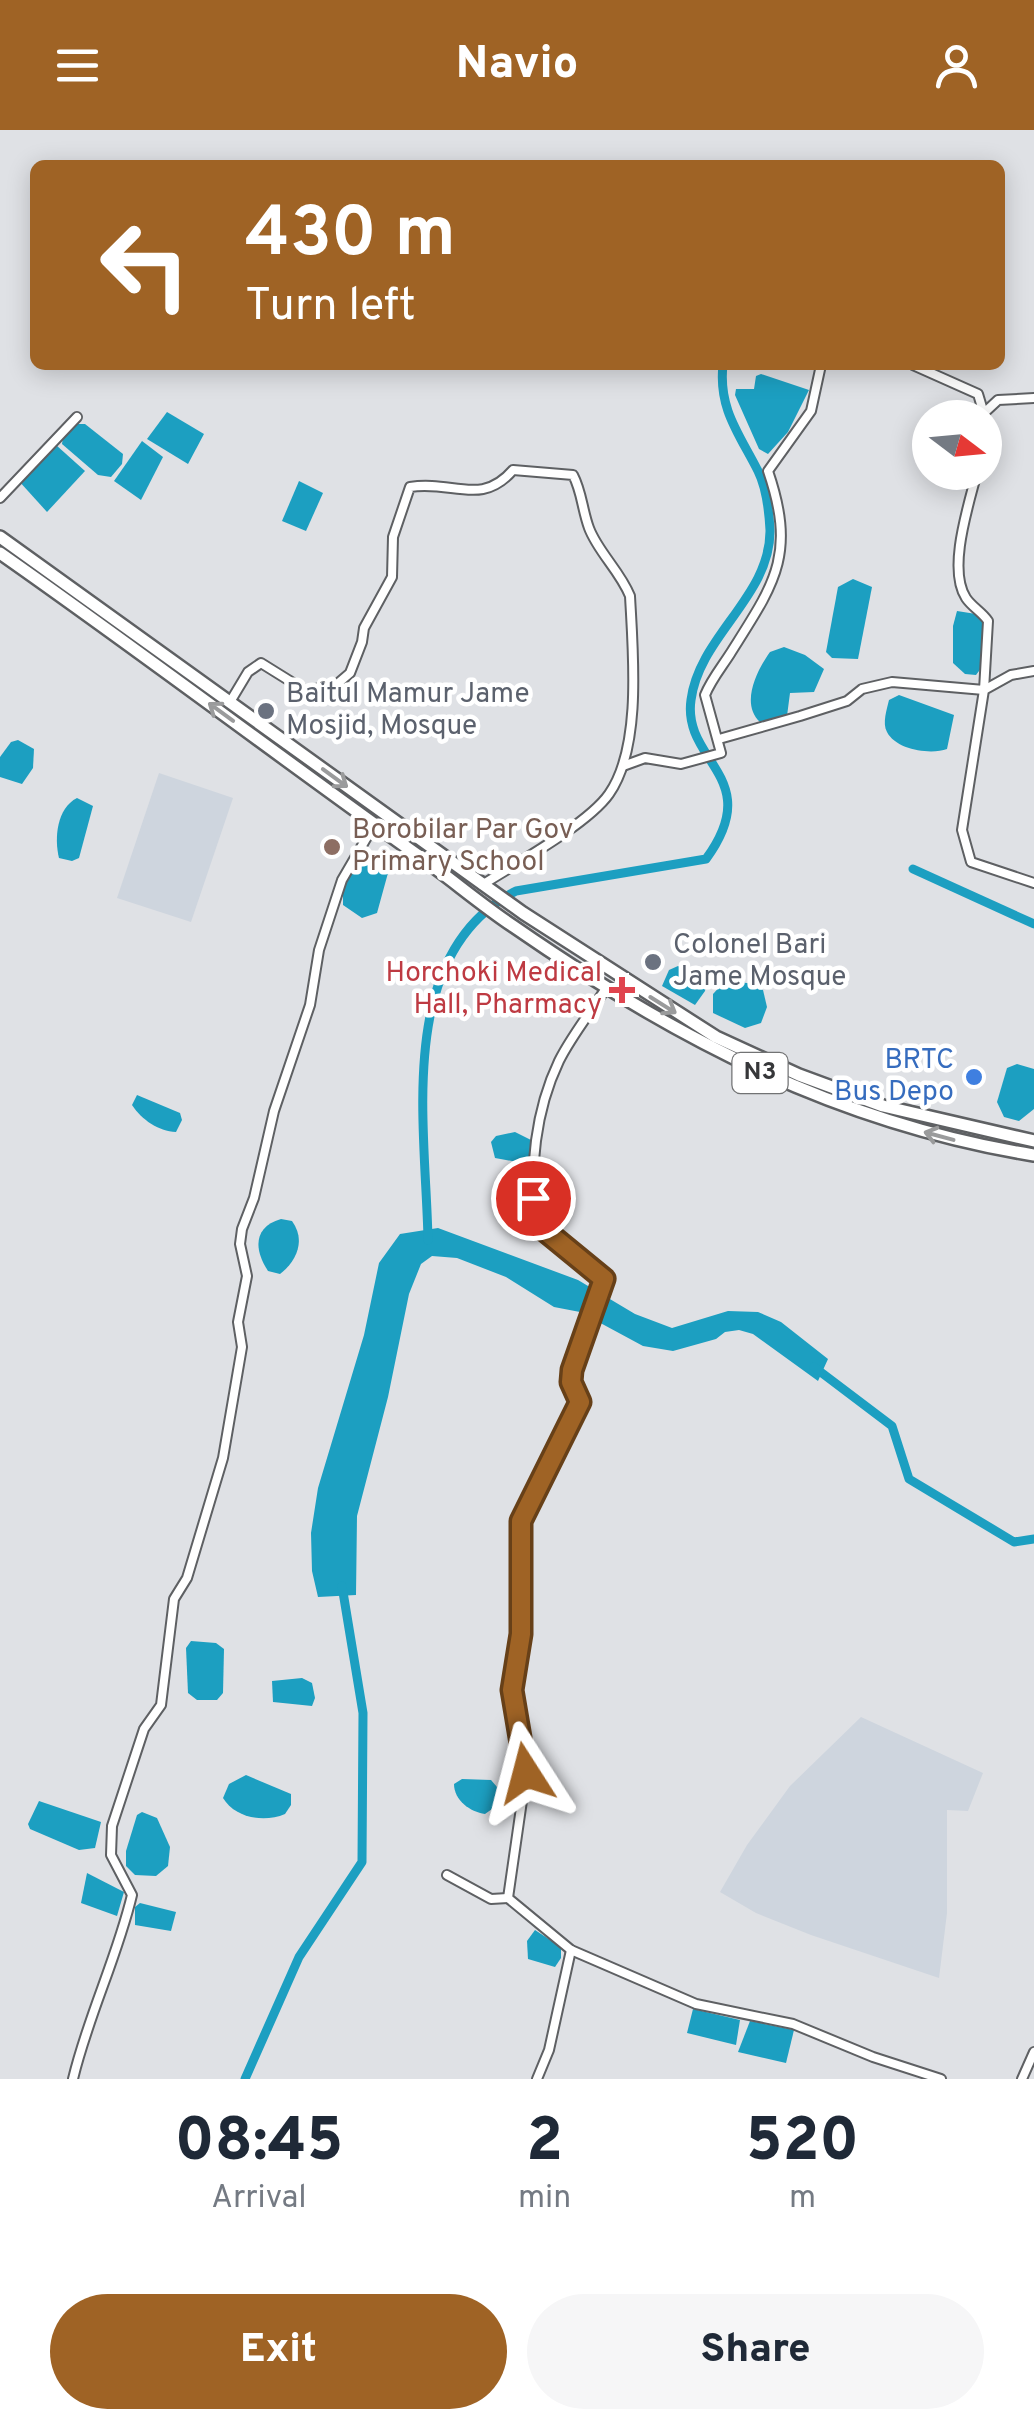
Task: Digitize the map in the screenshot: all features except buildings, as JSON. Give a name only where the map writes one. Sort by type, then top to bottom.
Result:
[{"type":"highway","name":"N3","points":[[0,536],[482,885],[702,1029],[799,1076],[884,1106],[1034,1140]]},
{"type":"highway","name":"N3","points":[[0,552],[468,894],[606,988],[746,1067],[836,1105],[976,1146],[1034,1155]]},
{"type":"street","points":[[622,766],[645,758],[681,764],[721,753],[705,694],[777,575],[782,540],[778,501],[768,471],[810,411],[819,370]]},
{"type":"street","points":[[924,370],[978,394],[980,400]]},
{"type":"street","points":[[998,400],[1034,398]]},
{"type":"street","points":[[0,498],[76,417]]},
{"type":"street","points":[[230,702],[248,672],[261,663],[306,691],[336,686],[350,673],[364,628],[392,577],[393,537],[410,487],[448,486],[485,492],[502,484],[513,470],[572,475],[582,492],[589,530],[622,576],[630,596],[629,749],[608,795],[590,812],[482,885]]},
{"type":"street","points":[[974,490],[958,574],[966,597],[988,621],[984,690],[962,830],[970,862],[1034,883]]},
{"type":"street","points":[[719,739],[847,701],[862,689],[892,682],[984,690],[1011,675],[1034,671]]},
{"type":"street","points":[[74,2079],[88,2022],[120,1942],[132,1896],[110,1855],[112,1826],[144,1729],[161,1705],[174,1599],[188,1578],[223,1458],[242,1348],[238,1322],[247,1276],[240,1244],[242,1229],[254,1198],[274,1112],[310,1005],[319,950],[342,880],[374,825]]},
{"type":"street","points":[[508,1898],[526,1773],[512,1690],[521,1634],[521,1521],[580,1402],[571,1382],[572,1370],[604,1279],[537,1224],[533,1198],[537,1142],[548,1088],[565,1052],[606,988]]},
{"type":"street","points":[[447,1875],[491,1899],[508,1898],[571,1950],[696,2004],[793,2024],[873,2058],[941,2079]]},
{"type":"street","points":[[538,2079],[552,2037],[571,1950]]},
{"type":"street","points":[[1022,2079],[1034,2052]]},
{"type":"shaded area","points":[[159,773],[233,798],[191,922],[117,898]]},
{"type":"shaded area","points":[[861,1717],[983,1773],[968,1811],[947,1810],[947,1913],[939,1978],[811,1935],[756,1913],[720,1892],[747,1845],[790,1786]]},
{"type":"water","points":[[761,374],[809,390],[788,432],[768,454],[759,449],[735,395],[736,389],[754,389],[756,376]]},
{"type":"water","points":[[167,412],[204,434],[188,464],[147,439]]},
{"type":"water","points":[[78,424],[85,424],[123,454],[122,464],[111,477],[98,475],[62,444],[63,437]]},
{"type":"water","points":[[142,441],[163,457],[141,500],[114,481]]},
{"type":"water","points":[[56,445],[85,471],[47,512],[18,480]]},
{"type":"water","points":[[299,481],[323,493],[306,531],[282,521]]},
{"type":"water","points":[[853,579],[872,587],[858,659],[832,658],[826,652],[838,587]]},
{"type":"water","points":[[957,611],[976,614],[985,625],[982,667],[976,675],[965,674],[953,663]]},
{"type":"water","points":[[784,647],[805,655],[824,669],[814,692],[790,693],[787,716],[760,722],[751,706],[753,687],[770,652]]},
{"type":"water","points":[[899,695],[954,715],[947,749],[914,750],[892,738],[885,716],[889,700]]},
{"type":"water","points":[[18,740],[34,749],[33,768],[22,784],[0,777],[0,757],[11,742]]},
{"type":"water","points":[[77,798],[93,806],[79,858],[72,861],[59,858],[57,833],[65,809]]},
{"type":"water","points":[[372,851],[373,864],[388,873],[377,913],[362,918],[343,905],[343,888],[350,873],[360,868]]},
{"type":"water","points":[[678,966],[707,980],[695,1005],[662,986],[669,970]]},
{"type":"water","points":[[725,981],[747,983],[763,990],[767,1007],[761,1023],[745,1028],[713,1013],[713,994]]},
{"type":"water","points":[[1017,1064],[1034,1069],[1034,1109],[1019,1121],[1004,1117],[997,1102],[1007,1068]]},
{"type":"water","points":[[137,1095],[180,1113],[182,1120],[176,1132],[157,1127],[141,1115],[132,1105]]},
{"type":"water","points":[[515,1132],[531,1140],[530,1158],[523,1163],[495,1158],[491,1142],[496,1136]]},
{"type":"water","points":[[281,1219],[292,1221],[299,1243],[295,1257],[280,1274],[268,1271],[260,1255],[259,1240],[265,1228]]},
{"type":"water","points":[[438,1228],[578,1280],[635,1314],[672,1328],[728,1311],[758,1312],[781,1322],[828,1359],[818,1381],[753,1334],[739,1330],[673,1351],[643,1346],[580,1312],[554,1307],[506,1277],[457,1258],[432,1256],[421,1264],[409,1294],[388,1397],[357,1516],[356,1595],[318,1597],[312,1571],[311,1533],[318,1488],[364,1335],[379,1263],[400,1234]]},
{"type":"water","points":[[191,1641],[216,1643],[224,1649],[223,1693],[217,1700],[197,1700],[188,1693],[186,1648]]},
{"type":"water","points":[[302,1678],[312,1683],[312,1706],[273,1702],[272,1681]]},
{"type":"water","points":[[246,1775],[291,1794],[291,1805],[285,1814],[251,1817],[228,1805],[223,1798],[229,1784]]},
{"type":"water","points":[[462,1779],[491,1780],[497,1787],[492,1809],[485,1814],[464,1804],[454,1784]]},
{"type":"water","points":[[39,1801],[101,1822],[95,1848],[79,1850],[30,1829],[28,1824]]},
{"type":"water","points":[[142,1812],[157,1818],[170,1847],[168,1866],[156,1876],[135,1875],[126,1866],[126,1851],[137,1815]]},
{"type":"water","points":[[87,1873],[124,1892],[117,1916],[81,1903]]},
{"type":"water","points":[[140,1903],[176,1912],[171,1931],[135,1925],[135,1907]]},
{"type":"water","points":[[535,1930],[561,1947],[561,1958],[555,1967],[528,1959],[527,1941]]},
{"type":"water","points":[[693,2009],[740,2020],[736,2045],[687,2033]]},
{"type":"water","points":[[750,2021],[794,2030],[786,2063],[738,2052]]},
{"type":"waterway","points":[[428,1240],[423,1096],[426,1046],[434,999],[450,956],[477,919],[516,891],[706,859],[722,831],[728,808],[725,789],[698,739],[691,700],[707,656],[759,575],[770,530],[761,478],[727,408],[723,370]]},
{"type":"waterway","points":[[913,869],[1034,924]]},
{"type":"waterway","points":[[814,1367],[892,1426],[909,1479],[1014,1542],[1034,1539]]},
{"type":"waterway","points":[[245,2079],[299,1957],[362,1862],[363,1713],[342,1586]]},
{"type":"place","name":"Baitul Mamur Jame Mosjid, Mosque","points":[[266,711]]},
{"type":"place","name":"Borobilar Par Gov Primary School","points":[[332,847]]},
{"type":"place","name":"Colonel Bari Jame Mosque","points":[[653,962]]},
{"type":"place","name":"Horchoki Medical Hall, Pharmacy","points":[[622,990]]},
{"type":"place","name":"BRTC Bus Depo","points":[[974,1077]]},
{"type":"route","points":[[526,1773],[512,1690],[521,1634],[521,1521],[580,1402],[571,1382],[572,1370],[604,1279],[537,1224],[533,1198]]}]
